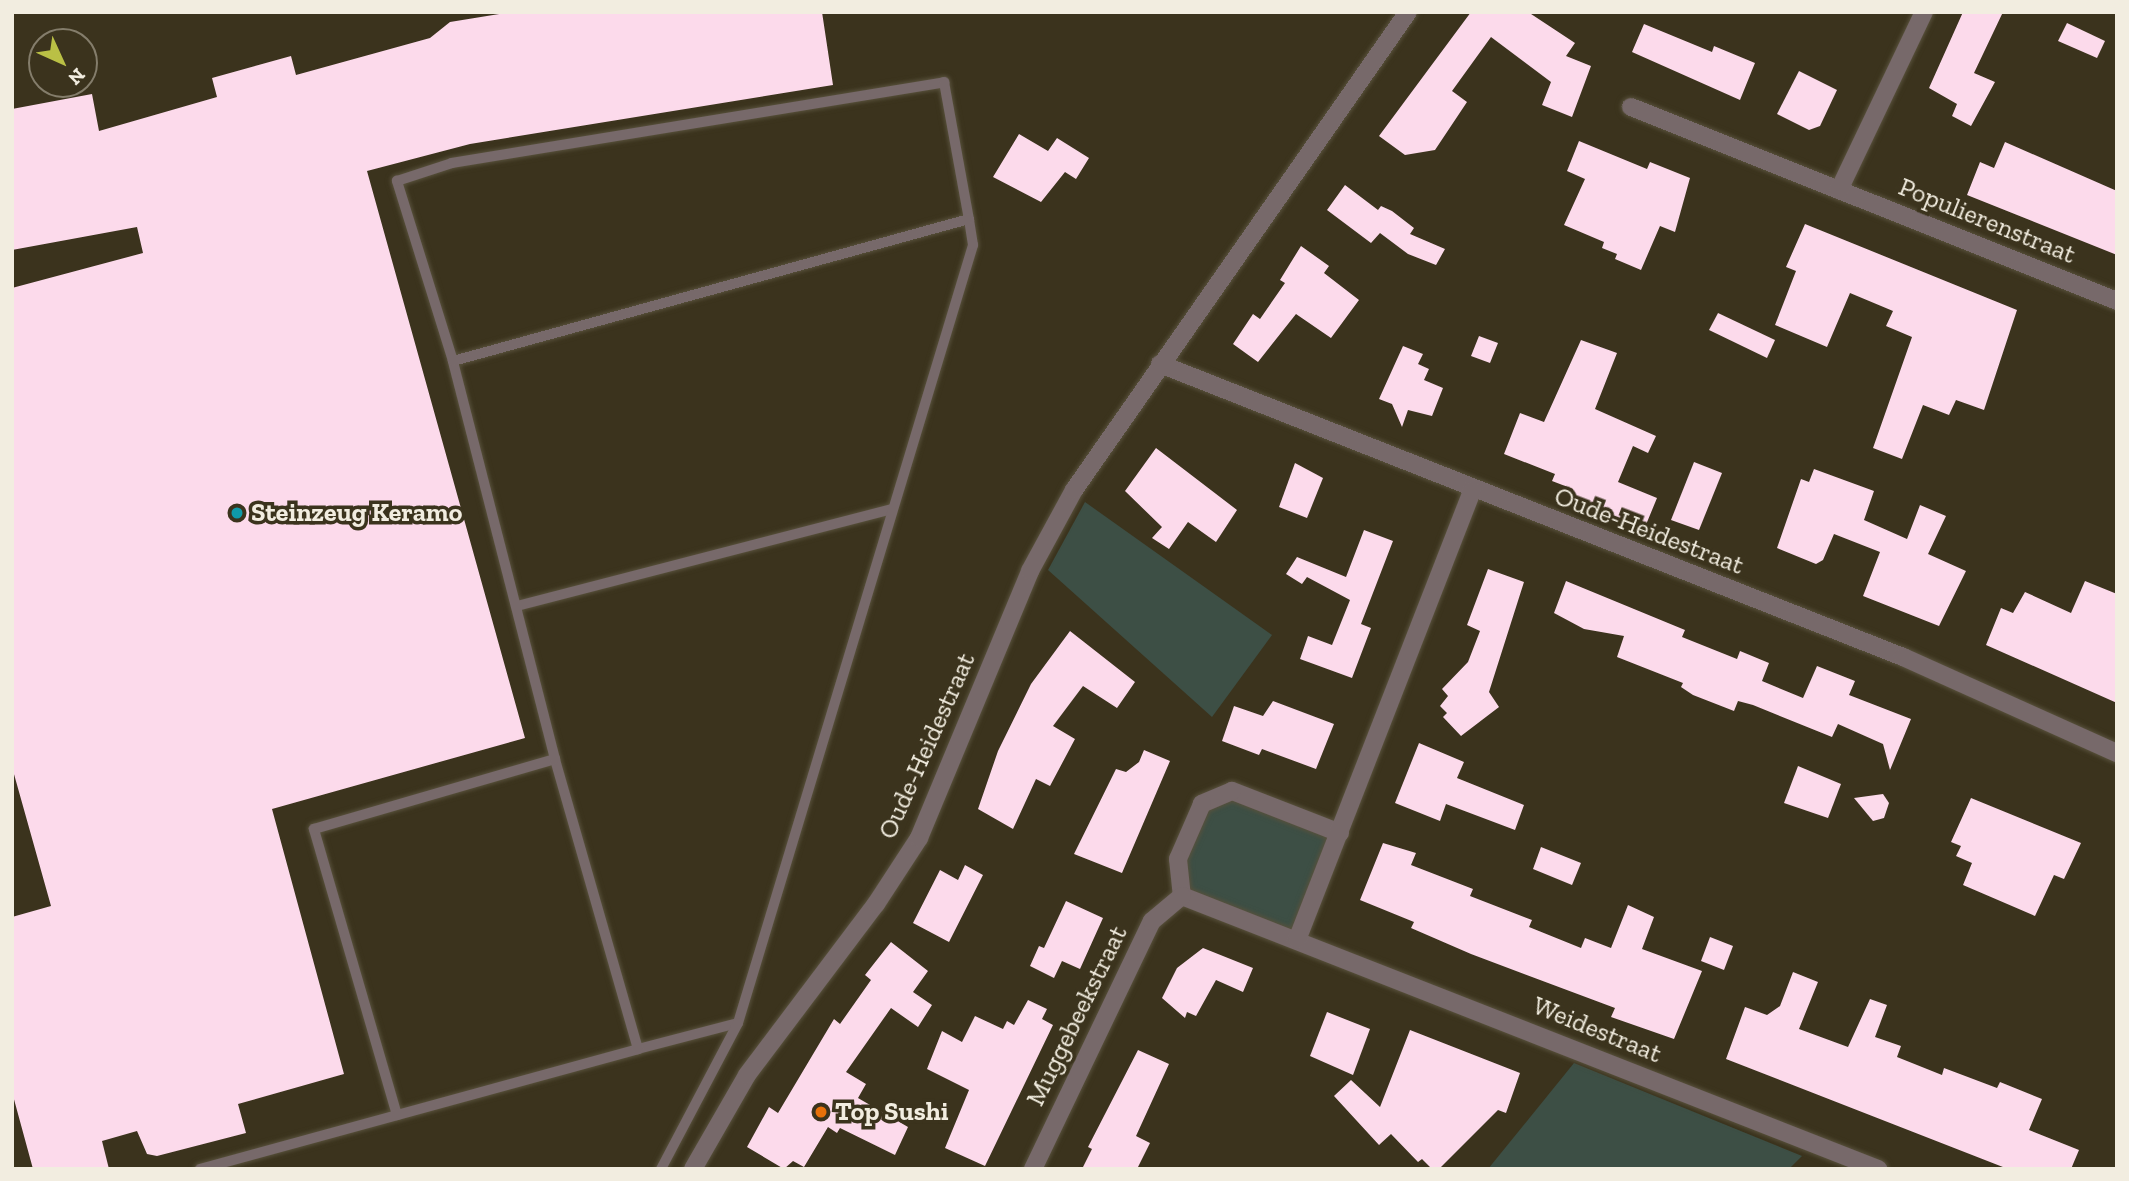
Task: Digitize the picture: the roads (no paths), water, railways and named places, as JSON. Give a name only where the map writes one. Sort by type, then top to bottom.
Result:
[{"type":"street","name":"Oude-Heidestraat","points":[[693,1169],[747,1075],[797,1002],[876,904],[919,838],[1030,572],[1073,490],[1409,12]]},
{"type":"street","points":[[1839,190],[1924,12]]},
{"type":"street","name":"Populierenstraat","points":[[1631,107],[2117,301]]},
{"type":"street","name":"Oude-Heidestraat","points":[[1160,364],[1472,490],[1903,657],[2117,753]]},
{"type":"street","points":[[1297,940],[1472,490]]},
{"type":"street","points":[[1182,896],[1178,859],[1202,804],[1232,791],[1340,833]]},
{"type":"street","name":"Weidestraat","points":[[1182,896],[1878,1169]]},
{"type":"street","name":"Muggebeekstraat","points":[[1033,1169],[1152,921],[1182,896]]},
{"type":"lane","points":[[638,1049],[555,759],[453,361],[397,181],[452,163],[944,82],[973,245],[738,1023],[661,1169]]},
{"type":"lane","points":[[453,361],[969,219]]},
{"type":"lane","points":[[517,606],[892,509]]},
{"type":"lane","points":[[397,1115],[314,830],[555,759]]},
{"type":"lane","points":[[200,1169],[738,1023]]},
{"type":"place","name":"Steinzeug Keramo","points":[[237,513]]},
{"type":"place","name":"Top Sushi","points":[[821,1112]]}]
